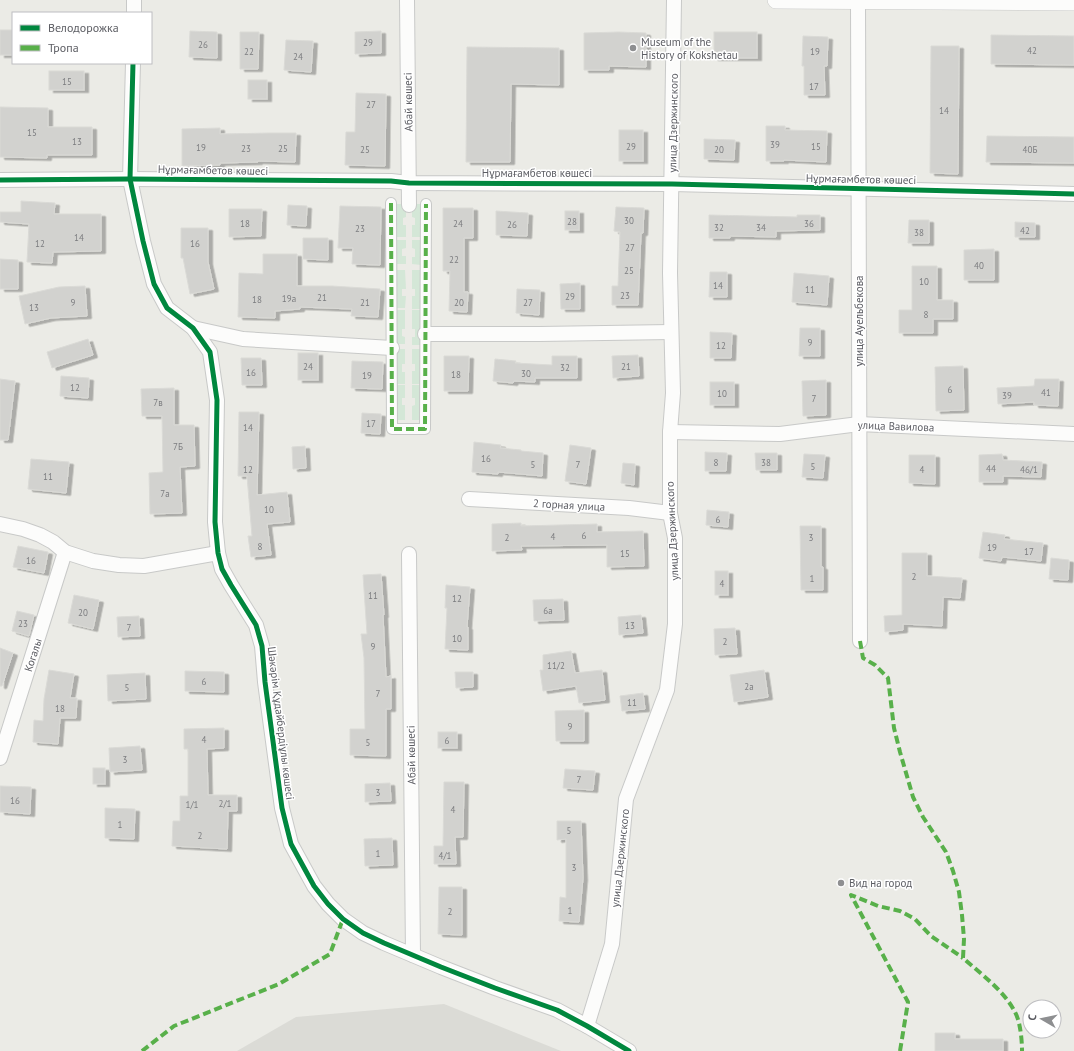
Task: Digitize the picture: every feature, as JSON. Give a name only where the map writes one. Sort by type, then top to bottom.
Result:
[{"type":"street","points":[[134,0],[134,12]]},
{"type":"street","name":"Абай көшесі","points":[[407,0],[409,205]]},
{"type":"street","name":"улица Дзержинского","points":[[587,1026],[612,944],[626,799],[667,690],[675,624],[675,538],[670,513],[670,432],[673,393],[670,273],[674,0]]},
{"type":"street","points":[[776,0],[1074,2]]},
{"type":"street","name":"улица Ауельбекова","points":[[858,1],[860,641]]},
{"type":"street","name":"Шәкәрім Құдайбердіұлы көшесі","points":[[133,64],[130,179],[154,284],[167,308],[193,328],[210,352],[217,400],[215,522],[218,553],[222,569],[256,625],[262,646],[265,682],[282,808],[291,844],[314,886],[328,904],[343,920],[363,933],[495,988],[557,1010],[629,1051]]},
{"type":"street","name":"Нұрмағамбетов көшесі","points":[[0,180],[130,179],[391,181],[409,183],[672,184],[1074,194]]},
{"type":"street","points":[[391,203],[392,429],[424,428],[426,204]]},
{"type":"street","points":[[193,328],[243,340],[392,348]]},
{"type":"street","points":[[425,334],[671,332]]},
{"type":"street","name":"улица Вавилова","points":[[670,432],[780,434],[859,424],[1074,434]]},
{"type":"street","name":"2 горная улица","points":[[469,499],[629,508],[670,513]]},
{"type":"street","points":[[0,524],[23,529],[40,536],[53,542],[65,552],[100,562],[119,565],[144,566],[218,553]]},
{"type":"street","name":"Когалы","points":[[0,758],[65,552]]},
{"type":"street","name":"Абай көшесі","points":[[409,554],[413,955]]},
{"type":"shaded area","points":[[444,1004],[561,1051],[237,1051],[296,1017]]},
{"type":"green space","points":[[397,204],[406,204],[406,217],[403,218],[403,225],[406,225],[406,237],[396,237]]},
{"type":"green space","points":[[412,204],[421,204],[421,237],[412,237],[412,225],[415,225],[415,218],[412,217]]},
{"type":"green space","points":[[397,240],[406,240],[406,248],[402,249],[402,256],[406,256],[406,264],[396,264]]},
{"type":"green space","points":[[412,240],[421,240],[421,265],[412,264],[412,257],[415,257],[415,249],[412,248]]},
{"type":"green space","points":[[396,270],[405,270],[406,289],[402,289],[402,296],[406,296],[405,308],[396,308]]},
{"type":"green space","points":[[412,270],[421,270],[421,309],[412,309],[412,296],[415,296],[415,289],[412,289]]},
{"type":"green space","points":[[396,310],[405,310],[405,329],[402,329],[402,336],[405,337],[405,344],[396,344]]},
{"type":"green space","points":[[412,310],[421,310],[421,345],[412,345],[412,337],[415,337],[415,329],[412,329]]},
{"type":"green space","points":[[396,349],[405,349],[405,364],[402,364],[402,372],[405,372],[405,384],[396,384]]},
{"type":"green space","points":[[412,349],[421,349],[421,384],[412,384],[412,371],[415,371],[415,364],[412,364]]},
{"type":"green space","points":[[396,385],[405,385],[405,398],[402,398],[402,405],[405,405],[405,420],[396,420]]},
{"type":"green space","points":[[412,385],[421,385],[421,420],[412,420],[412,406],[415,405],[415,398],[412,398]]},
{"type":"building","points":[[0,30],[12,30],[12,55],[0,55]]},
{"type":"building","points":[[190,31],[217,32],[217,58],[189,57]]},
{"type":"building","points":[[381,31],[381,53],[355,54],[355,32]]},
{"type":"building","points":[[240,32],[259,32],[258,69],[240,69]]},
{"type":"building","points":[[714,32],[757,32],[757,58],[714,58]]},
{"type":"building","points":[[584,33],[646,33],[646,67],[609,66],[609,70],[584,70]]},
{"type":"building","points":[[991,35],[1074,36],[1074,65],[991,64]]},
{"type":"building","points":[[803,36],[828,37],[827,66],[824,66],[825,95],[804,95],[804,66],[802,66]]},
{"type":"building","points":[[286,40],[313,41],[311,72],[284,70]]},
{"type":"building","points":[[931,46],[959,46],[958,174],[930,173]]},
{"type":"building","points":[[467,47],[559,48],[559,85],[511,84],[510,162],[466,162]]},
{"type":"building","points":[[49,71],[84,71],[84,90],[49,90]]},
{"type":"building","points":[[248,80],[267,80],[267,99],[248,99]]},
{"type":"building","points":[[356,93],[386,94],[385,166],[345,165],[346,132],[355,132]]},
{"type":"building","points":[[0,107],[48,108],[48,127],[92,127],[92,155],[47,155],[47,158],[0,157]]},
{"type":"building","points":[[766,126],[785,126],[785,130],[827,131],[826,162],[784,160],[766,161]]},
{"type":"building","points":[[220,128],[220,134],[296,133],[295,162],[258,161],[220,163],[220,165],[182,166],[182,129]]},
{"type":"building","points":[[619,130],[643,130],[643,161],[619,161]]},
{"type":"building","points":[[987,136],[1074,137],[1074,163],[986,162]]},
{"type":"building","points":[[704,139],[735,140],[734,160],[704,159]]},
{"type":"building","points":[[21,201],[55,203],[54,214],[101,214],[101,251],[53,252],[52,263],[27,262],[29,224],[0,222],[0,212],[21,212]]},
{"type":"building","points":[[288,205],[307,206],[306,226],[287,225]]},
{"type":"building","points":[[340,206],[381,207],[380,265],[352,264],[353,248],[338,248]]},
{"type":"building","points":[[616,207],[644,208],[643,233],[641,233],[638,305],[612,305],[612,286],[618,286],[620,232],[614,231]]},
{"type":"building","points":[[443,208],[473,208],[473,238],[464,238],[464,292],[468,292],[467,312],[449,311],[450,271],[443,271]]},
{"type":"building","points":[[229,209],[262,209],[261,236],[229,237]]},
{"type":"building","points":[[496,211],[528,213],[527,236],[496,235]]},
{"type":"building","points":[[565,211],[579,211],[579,230],[565,230]]},
{"type":"building","points":[[709,215],[797,217],[797,215],[820,215],[820,230],[776,231],[776,237],[730,236],[730,238],[709,238]]},
{"type":"building","points":[[909,220],[929,220],[929,243],[908,243]]},
{"type":"building","points":[[1015,222],[1035,223],[1035,237],[1015,237]]},
{"type":"building","points":[[181,228],[208,228],[208,262],[214,289],[190,294],[183,258],[181,258]]},
{"type":"building","points":[[303,238],[328,238],[328,260],[303,259]]},
{"type":"building","points":[[994,249],[994,280],[964,280],[964,250]]},
{"type":"building","points":[[263,254],[297,254],[297,286],[332,286],[380,289],[378,317],[351,316],[352,309],[300,307],[300,309],[275,311],[275,318],[238,317],[239,273],[263,274]]},
{"type":"building","points":[[0,259],[18,260],[18,289],[0,289]]},
{"type":"building","points":[[912,266],[937,266],[937,300],[953,300],[953,319],[933,319],[933,333],[899,333],[899,310],[912,310]]},
{"type":"building","points":[[710,272],[727,272],[727,297],[709,297]]},
{"type":"building","points":[[794,273],[829,276],[827,305],[792,302]]},
{"type":"building","points":[[580,283],[580,309],[561,309],[560,284]]},
{"type":"building","points":[[85,286],[87,316],[51,318],[25,324],[19,296],[59,287]]},
{"type":"building","points":[[517,289],[540,290],[539,315],[516,313]]},
{"type":"building","points":[[800,328],[820,328],[820,356],[799,356]]},
{"type":"building","points":[[710,332],[732,333],[731,358],[710,358]]},
{"type":"building","points":[[88,339],[93,355],[52,368],[47,352]]},
{"type":"building","points":[[298,353],[318,353],[318,380],[298,380]]},
{"type":"building","points":[[638,355],[639,376],[613,378],[612,356]]},
{"type":"building","points":[[444,356],[469,356],[468,391],[444,391]]},
{"type":"building","points":[[552,356],[577,356],[577,378],[535,378],[535,382],[514,381],[513,383],[493,381],[495,359],[516,361],[515,363],[552,365]]},
{"type":"building","points":[[241,358],[261,358],[262,385],[242,385]]},
{"type":"building","points":[[352,361],[383,362],[382,389],[351,388]]},
{"type":"building","points":[[963,366],[964,410],[936,411],[935,367]]},
{"type":"building","points":[[61,376],[89,378],[88,398],[60,396]]},
{"type":"building","points":[[0,379],[15,381],[8,440],[0,440]]},
{"type":"building","points":[[1035,379],[1059,379],[1058,406],[1034,405],[1034,402],[998,404],[997,388],[1034,386]]},
{"type":"building","points":[[826,380],[826,415],[803,416],[802,381]]},
{"type":"building","points":[[710,382],[734,382],[734,405],[710,405]]},
{"type":"building","points":[[174,388],[174,425],[194,425],[195,466],[180,467],[182,513],[150,514],[149,473],[163,472],[162,416],[142,416],[141,389]]},
{"type":"building","points":[[239,412],[259,412],[257,495],[287,492],[290,522],[267,524],[271,555],[251,557],[248,536],[252,536],[247,476],[238,476]]},
{"type":"building","points":[[362,413],[381,414],[380,434],[361,433]]},
{"type":"building","points":[[474,442],[501,445],[500,448],[543,453],[542,476],[498,472],[498,474],[472,472]]},
{"type":"building","points":[[570,445],[591,448],[586,484],[565,481]]},
{"type":"building","points":[[305,446],[306,468],[293,469],[292,447]]},
{"type":"building","points":[[705,452],[727,453],[726,471],[705,471]]},
{"type":"building","points":[[755,453],[777,453],[777,470],[756,470]]},
{"type":"building","points":[[804,454],[825,455],[823,478],[802,477]]},
{"type":"building","points":[[1002,454],[1003,460],[1042,462],[1041,477],[1003,476],[1003,482],[979,482],[979,455]]},
{"type":"building","points":[[909,455],[935,455],[935,484],[909,483]]},
{"type":"building","points":[[31,459],[69,462],[66,493],[28,489]]},
{"type":"building","points":[[623,463],[635,464],[634,485],[621,483]]},
{"type":"building","points":[[707,510],[729,512],[728,527],[706,525]]},
{"type":"building","points":[[521,523],[521,526],[597,524],[597,532],[643,531],[644,566],[607,567],[607,545],[521,546],[522,550],[492,551],[492,524]]},
{"type":"building","points":[[800,526],[821,526],[821,567],[823,567],[823,590],[801,590]]},
{"type":"building","points":[[983,532],[1005,535],[1004,539],[1043,543],[1041,561],[1002,557],[1001,561],[979,558]]},
{"type":"building","points":[[18,546],[48,552],[44,573],[13,567]]},
{"type":"building","points":[[902,553],[927,553],[927,576],[962,578],[960,598],[943,597],[942,626],[903,624],[903,630],[885,632],[884,616],[902,615]]},
{"type":"building","points":[[1051,558],[1069,560],[1068,580],[1049,579]]},
{"type":"building","points":[[715,571],[728,571],[728,595],[715,595]]},
{"type":"building","points":[[381,574],[386,677],[391,676],[391,709],[386,709],[386,756],[350,755],[350,729],[365,729],[364,658],[361,634],[367,634],[363,575]]},
{"type":"building","points":[[446,585],[470,587],[467,627],[468,650],[445,649],[447,608],[445,608]]},
{"type":"building","points":[[74,595],[99,600],[93,629],[68,623]]},
{"type":"building","points":[[563,599],[564,620],[534,621],[533,600]]},
{"type":"building","points":[[17,611],[34,615],[29,636],[12,631]]},
{"type":"building","points":[[641,615],[643,633],[619,635],[618,617]]},
{"type":"building","points":[[139,616],[140,636],[118,637],[117,617]]},
{"type":"building","points":[[735,628],[737,654],[715,655],[714,629]]},
{"type":"building","points":[[0,648],[13,653],[2,686],[0,686]]},
{"type":"building","points":[[571,651],[575,673],[602,670],[605,700],[579,703],[576,686],[543,691],[540,670],[543,670],[543,655]]},
{"type":"building","points":[[49,670],[74,674],[70,698],[77,698],[76,718],[60,718],[58,744],[33,742],[34,720],[43,721],[44,699]]},
{"type":"building","points":[[764,670],[768,697],[734,702],[730,675]]},
{"type":"building","points":[[185,671],[224,672],[224,692],[185,691]]},
{"type":"building","points":[[455,672],[473,672],[473,687],[456,688]]},
{"type":"building","points":[[145,673],[146,699],[108,701],[107,675]]},
{"type":"building","points":[[643,693],[645,709],[622,711],[620,696]]},
{"type":"building","points":[[584,710],[584,741],[556,741],[555,711]]},
{"type":"building","points":[[224,728],[224,748],[207,749],[208,795],[237,795],[237,811],[228,811],[227,849],[172,846],[173,821],[180,821],[180,796],[188,796],[188,749],[184,749],[184,729]]},
{"type":"building","points":[[438,732],[457,732],[457,748],[438,748]]},
{"type":"building","points":[[140,746],[142,770],[110,772],[109,748]]},
{"type":"building","points":[[93,768],[105,768],[105,784],[93,784]]},
{"type":"building","points":[[565,769],[595,771],[593,790],[563,788]]},
{"type":"building","points":[[444,782],[464,782],[463,837],[455,837],[456,864],[434,864],[434,846],[443,846]]},
{"type":"building","points":[[390,783],[391,801],[365,802],[365,784]]},
{"type":"building","points":[[0,786],[31,787],[30,814],[0,812]]},
{"type":"building","points":[[105,808],[135,809],[134,839],[105,838]]},
{"type":"building","points":[[557,821],[581,821],[583,878],[579,922],[559,921],[560,897],[566,898],[566,839],[557,840]]},
{"type":"building","points":[[392,838],[393,865],[365,866],[364,839]]},
{"type":"building","points":[[439,887],[462,887],[462,935],[438,934]]},
{"type":"building","points":[[935,1033],[955,1033],[955,1039],[1003,1039],[1003,1051],[935,1051]]},
{"type":"marked path","points":[[391,203],[392,429],[425,429],[426,204]]},
{"type":"marked path","points":[[860,641],[863,658],[875,665],[888,678],[894,728],[913,797],[923,817],[946,852],[953,871],[959,892],[962,915],[964,939],[963,958],[1004,995],[1016,1013],[1019,1023],[1022,1051]]},
{"type":"marked path","points":[[900,1051],[908,1002],[851,895],[878,906],[900,911],[915,919],[931,936],[963,958]]},
{"type":"marked path","points":[[142,1051],[174,1026],[279,984],[330,954],[343,919]]},
{"type":"cycle path","points":[[133,64],[130,179],[154,284],[167,308],[193,328],[210,352],[217,400],[215,522],[218,553],[222,569],[256,625],[262,646],[265,682],[282,808],[291,844],[314,886],[328,904],[343,919],[363,933],[441,967],[557,1010],[629,1051]]},
{"type":"cycle path","points":[[0,180],[130,179],[391,181],[409,183],[672,184],[1074,194]]},
{"type":"place","name":"Museum of the History of Kokshetau","points":[[633,48]]},
{"type":"place","name":"Вид на город","points":[[841,883]]}]
